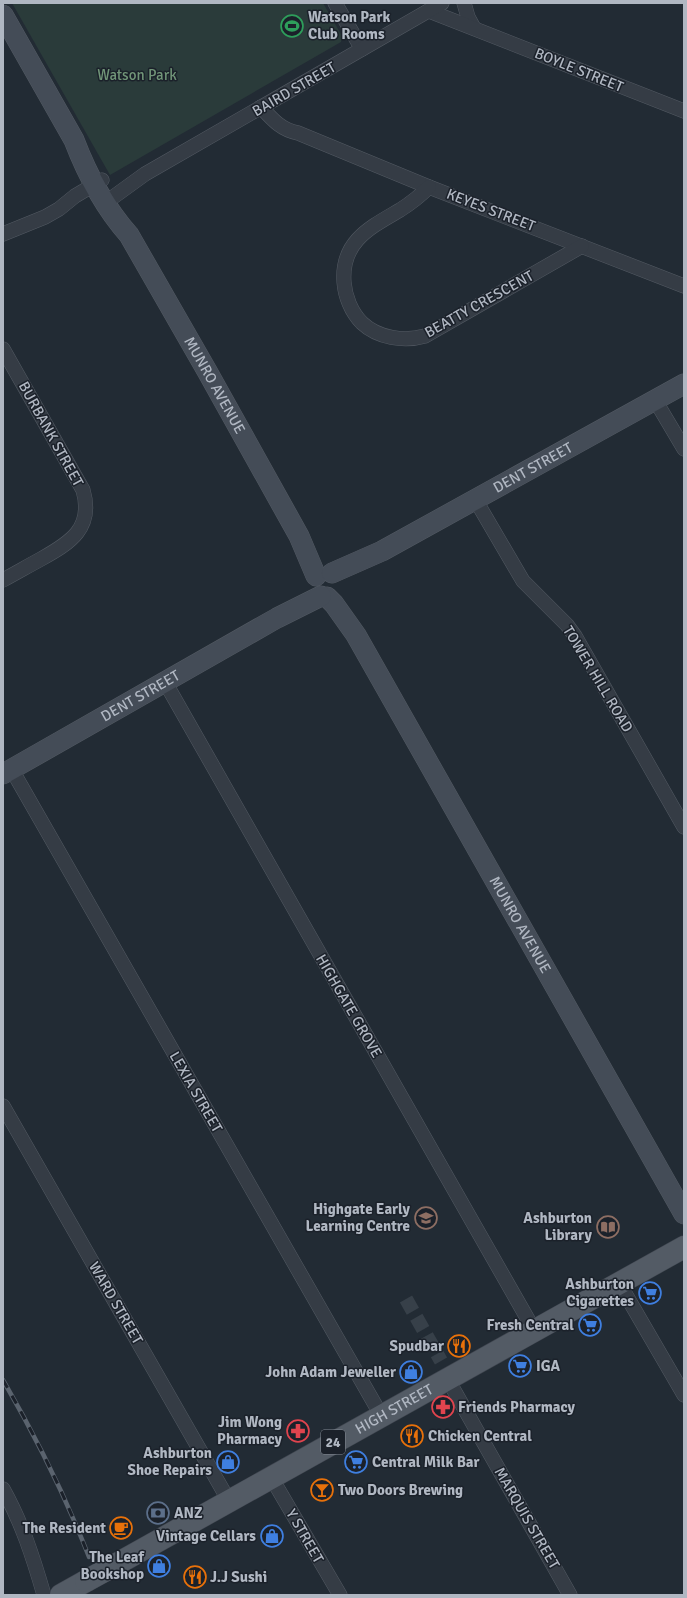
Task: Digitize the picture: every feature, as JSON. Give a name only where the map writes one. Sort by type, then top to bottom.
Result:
[{"type":"main road","name":"HIGH STREET","points":[[61,1595],[684,1247]]},
{"type":"street","points":[[335,3],[362,49]]},
{"type":"street","name":"BAIRD STREET","points":[[3,234],[36,222],[59,209],[145,174],[442,3]]},
{"type":"street","points":[[464,3],[468,17],[474,28]]},
{"type":"street","name":"BOYLE STREET","points":[[429,11],[684,111]]},
{"type":"street","name":"MUNRO AVENUE","points":[[3,15],[74,140],[82,163],[103,191],[116,220],[128,236],[207,371],[326,584],[684,1214]]},
{"type":"street","name":"KEYES STREET","points":[[274,99],[284,120],[298,133]]},
{"type":"street","name":"KEYES STREET","points":[[261,107],[278,125],[286,130],[298,133],[429,187],[684,286]]},
{"type":"street","name":"BEATTY CRESCENT","points":[[429,187],[414,201],[364,232],[356,239],[347,256],[343,277],[346,296],[358,318],[367,327],[379,334],[407,340],[425,336],[582,246]]},
{"type":"street","name":"BURBANK STREET","points":[[3,349],[83,490],[86,499],[84,518],[80,529],[70,541],[3,580]]},
{"type":"street","name":"DENT STREET","points":[[7,772],[277,618],[326,584],[382,551],[684,384]]},
{"type":"street","points":[[655,400],[684,449]]},
{"type":"street","name":"TOWER HILL ROAD","points":[[475,499],[523,581],[532,592],[567,625],[575,636],[684,827]]},
{"type":"street","name":"HIGHGATE GROVE","points":[[165,682],[534,1330]]},
{"type":"street","name":"LEXIA STREET","points":[[7,772],[381,1415]]},
{"type":"street","name":"WARD STREET","points":[[3,1106],[229,1500]]},
{"type":"street","points":[[619,1283],[684,1395]]},
{"type":"street","name":"MARQUIS STREET","points":[[448,1378],[570,1595]]},
{"type":"street","name":"Y STREET","points":[[272,1477],[340,1595]]},
{"type":"street","points":[[3,1489],[18,1519],[34,1557],[44,1595]]},
{"type":"street","points":[[34,1557],[58,1595]]},
{"type":"green space","name":"Watson Park","points":[[12,3],[323,3],[342,36],[341,42],[110,175]]},
{"type":"tunnel","points":[[406,1299],[441,1361]]},
{"type":"railway","points":[[3,1380],[49,1467],[70,1511],[89,1557]]},
{"type":"place","name":"Watson Park Club Rooms","points":[[292,26]]},
{"type":"place","name":"Highgate Early Learning Centre","points":[[426,1218]]},
{"type":"place","name":"Ashburton Library","points":[[608,1227]]},
{"type":"place","name":"Ashburton Cigarettes","points":[[650,1293]]},
{"type":"place","name":"Fresh Central","points":[[590,1325]]},
{"type":"place","name":"Spudbar","points":[[459,1346]]},
{"type":"place","name":"IGA","points":[[520,1366]]},
{"type":"place","name":"John Adam Jeweller","points":[[411,1372]]},
{"type":"place","name":"Friends Pharmacy","points":[[443,1407]]},
{"type":"place","name":"Jim Wong Pharmacy","points":[[298,1431]]},
{"type":"place","name":"Chicken Central","points":[[412,1436]]},
{"type":"place","name":"Ashburton Shoe Repairs","points":[[228,1462]]},
{"type":"place","name":"Central Milk Bar","points":[[356,1462]]},
{"type":"place","name":"Two Doors Brewing","points":[[322,1490]]},
{"type":"place","name":"ANZ","points":[[158,1513]]},
{"type":"place","name":"The Resident","points":[[121,1528]]},
{"type":"place","name":"Vintage Cellars","points":[[272,1536]]},
{"type":"place","name":"The Leaf Bookshop","points":[[159,1566]]},
{"type":"place","name":"J.J Sushi","points":[[195,1577]]}]
